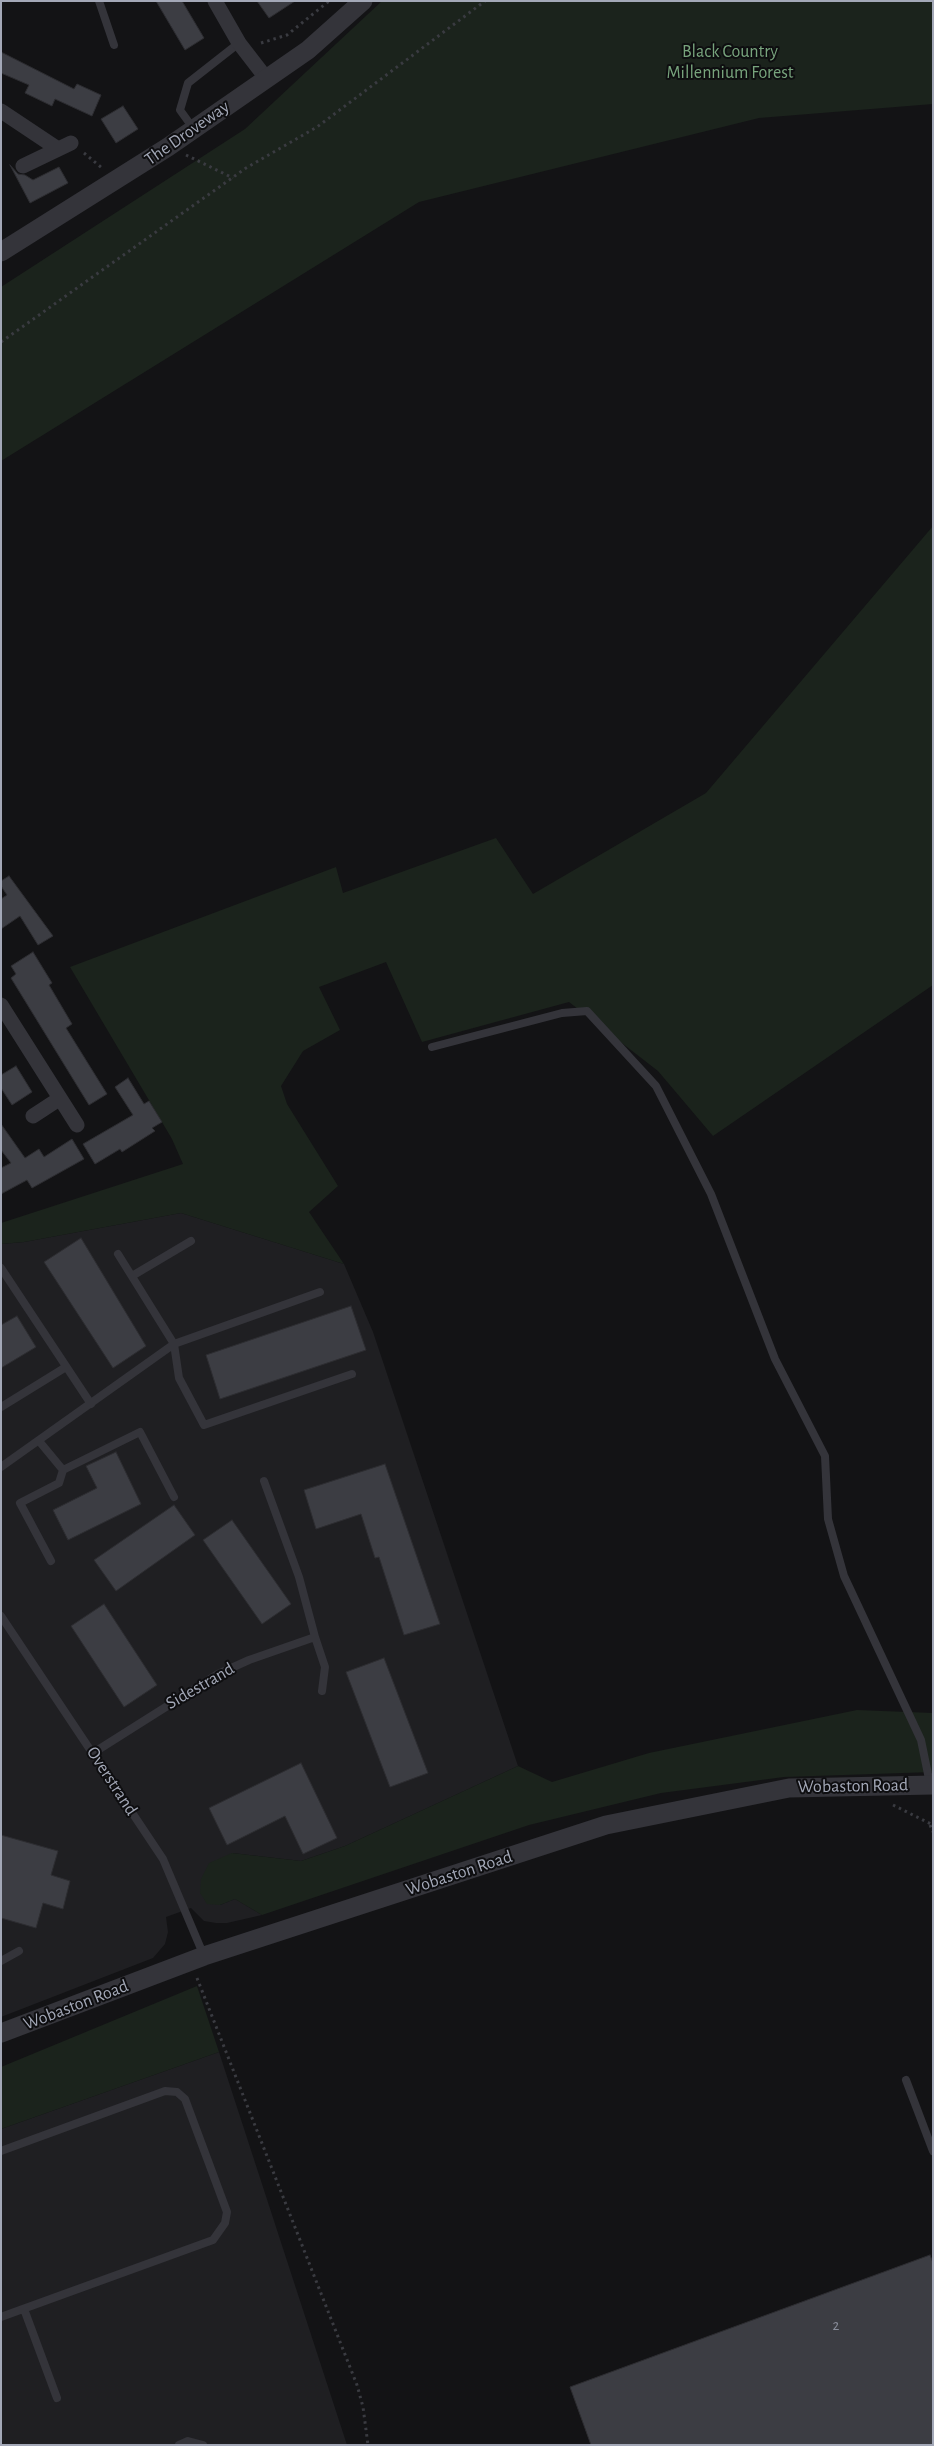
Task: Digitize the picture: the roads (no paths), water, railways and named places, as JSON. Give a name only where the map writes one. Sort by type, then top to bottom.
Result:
[{"type":"street","points":[[214,1],[242,46],[266,78]]},
{"type":"street","name":"The Droveway","points":[[1,252],[194,130],[308,50],[364,1]]},
{"type":"street","points":[[1,111],[64,146],[23,166]]},
{"type":"street","points":[[1,1005],[76,1125]]},
{"type":"street","points":[[34,1116],[59,1099]]},
{"type":"street","name":"Wobaston Road","points":[[1,2034],[204,1956],[606,1825],[789,1788],[932,1788]]},
{"type":"lane","points":[[99,1],[114,45]]},
{"type":"lane","points":[[194,130],[180,110],[188,83],[242,46]]},
{"type":"lane","points":[[432,1047],[562,1013],[587,1010],[656,1086],[711,1194],[775,1360],[825,1456],[828,1519],[844,1576],[921,1740],[932,1788]]},
{"type":"lane","points":[[132,1276],[191,1241]]},
{"type":"lane","points":[[118,1254],[174,1344],[179,1378],[204,1425],[352,1374]]},
{"type":"lane","points":[[1,1268],[90,1404]]},
{"type":"lane","points":[[1,1467],[174,1344],[320,1292]]},
{"type":"lane","points":[[1,1407],[66,1367]]},
{"type":"lane","points":[[51,1561],[20,1503],[59,1483],[63,1470],[140,1432],[174,1497]]},
{"type":"lane","points":[[39,1441],[63,1470]]},
{"type":"lane","points":[[264,1481],[299,1577],[314,1637],[325,1667],[322,1691]]},
{"type":"lane","name":"Overstrand","points":[[1,1616],[163,1860],[204,1956]]},
{"type":"lane","name":"Sidestrand","points":[[93,1752],[218,1674],[249,1660],[314,1637]]},
{"type":"lane","points":[[1,1961],[19,1951]]},
{"type":"lane","points":[[906,2080],[933,2151]]},
{"type":"lane","points":[[1,2150],[165,2091],[177,2092],[185,2099],[227,2212],[225,2223],[212,2240],[1,2317]]},
{"type":"lane","points":[[24,2309],[57,2398]]},
{"type":"lane","points":[[179,2445],[188,2442],[203,2445]]},
{"type":"park label","name":"Black Country Millennium Forest","points":[[730,62]]}]
